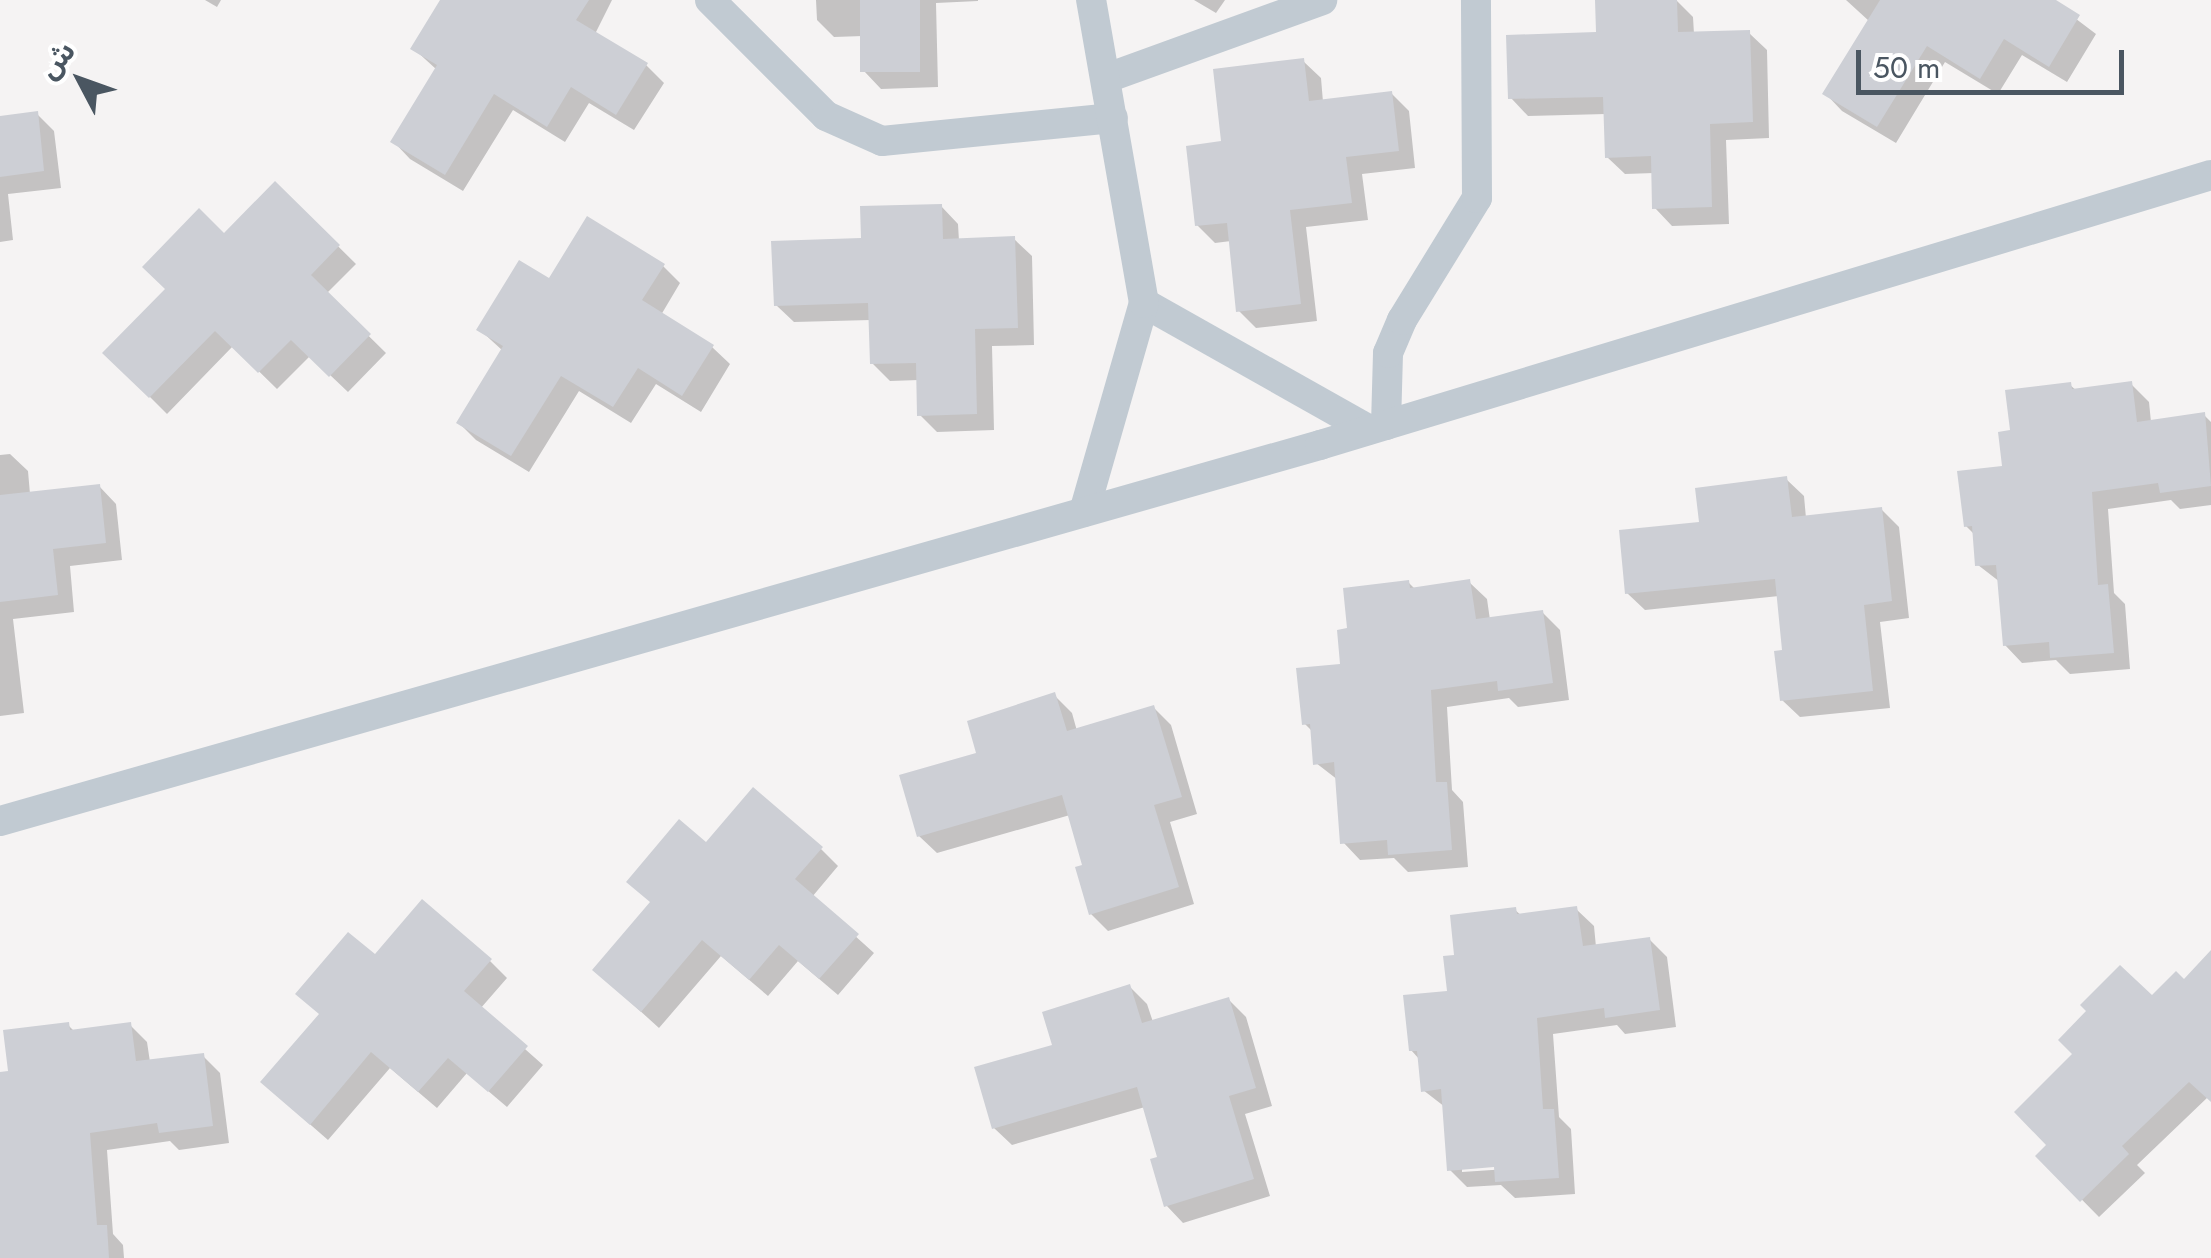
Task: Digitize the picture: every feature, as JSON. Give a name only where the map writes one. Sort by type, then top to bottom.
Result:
[{"type":"street","points":[[710,0],[826,116],[882,141],[981,135],[1113,118]]},
{"type":"street","points":[[1084,512],[1144,303],[1091,0]]},
{"type":"street","points":[[1107,78],[1322,0]]},
{"type":"street","points":[[1378,428],[1388,353],[1402,320],[1477,198],[1476,0]]},
{"type":"street","points":[[0,821],[1378,428],[2211,175]]},
{"type":"street","points":[[1144,303],[1378,428]]},
{"type":"building","points":[[440,0],[589,0],[576,20],[648,63],[616,115],[571,87],[547,127],[494,94],[445,175],[390,142],[437,65],[410,49]]},
{"type":"building","points":[[860,0],[920,0],[920,72],[860,72]]},
{"type":"building","points":[[1595,0],[1677,0],[1678,32],[1750,30],[1753,122],[1710,124],[1712,207],[1652,209],[1651,156],[1605,158],[1603,97],[1508,99],[1506,35],[1596,32]]},
{"type":"building","points":[[1880,0],[2056,0],[2080,15],[2049,67],[2004,39],[1980,79],[1927,46],[1877,127],[1822,94]]},
{"type":"building","points":[[1304,58],[1309,101],[1392,91],[1399,151],[1346,157],[1352,203],[1290,210],[1301,304],[1236,312],[1227,223],[1195,226],[1186,146],[1221,141],[1213,69]]},
{"type":"building","points":[[38,111],[44,171],[0,177],[0,116]]},
{"type":"building","points":[[275,181],[340,245],[311,275],[371,334],[329,377],[291,340],[258,373],[215,331],[149,398],[102,353],[165,289],[142,267],[199,208],[224,233]]},
{"type":"building","points":[[942,204],[943,239],[1015,236],[1018,328],[975,329],[977,414],[917,416],[916,363],[870,364],[868,303],[774,306],[771,241],[861,238],[860,206]]},
{"type":"building","points":[[587,216],[665,264],[642,300],[714,345],[682,396],[638,368],[613,407],[561,376],[511,456],[456,423],[503,346],[476,330],[519,260],[549,278]]},
{"type":"building","points":[[2132,381],[2137,422],[2205,412],[2211,486],[2160,493],[2158,483],[2092,492],[2098,585],[2108,584],[2114,653],[2050,658],[2049,642],[2003,646],[1996,565],[1975,566],[1972,526],[1964,527],[1957,471],[2002,466],[1998,432],[2010,430],[2005,390],[2071,382],[2072,389]]},
{"type":"building","points":[[1787,476],[1792,517],[1882,507],[1892,601],[1864,605],[1873,691],[1780,701],[1774,651],[1782,650],[1775,579],[1625,594],[1619,530],[1699,522],[1695,488]]},
{"type":"building","points":[[100,484],[106,543],[53,549],[58,595],[0,602],[0,495]]},
{"type":"building","points":[[1470,579],[1476,619],[1543,610],[1553,683],[1498,691],[1497,681],[1431,690],[1436,782],[1447,782],[1452,850],[1388,855],[1387,840],[1340,844],[1334,762],[1313,765],[1310,724],[1302,725],[1296,668],[1340,664],[1337,630],[1347,628],[1343,588],[1409,580],[1410,588]]},
{"type":"building","points":[[1055,692],[1067,731],[1154,705],[1182,797],[1154,805],[1179,887],[1089,915],[1075,867],[1082,865],[1062,795],[917,837],[899,775],[976,753],[967,721]]},
{"type":"building","points":[[753,787],[823,847],[795,879],[859,934],[819,979],[779,945],[749,980],[702,940],[641,1012],[592,970],[650,902],[626,882],[679,819],[706,842]]},
{"type":"building","points":[[422,899],[492,959],[464,991],[528,1046],[488,1092],[448,1058],[418,1092],[371,1052],[310,1125],[260,1082],[319,1014],[295,994],[348,932],[375,954]]},
{"type":"building","points":[[1577,906],[1583,946],[1650,937],[1660,1010],[1605,1018],[1604,1008],[1537,1018],[1543,1109],[1554,1109],[1559,1178],[1495,1182],[1494,1167],[1447,1171],[1441,1089],[1421,1092],[1417,1051],[1409,1051],[1403,995],[1447,991],[1443,956],[1454,955],[1450,915],[1516,907],[1517,914]]},
{"type":"building","points":[[2211,950],[2211,1102],[2189,1082],[2122,1146],[2129,1154],[2080,1202],[2035,1156],[2046,1145],[2014,1112],[2072,1054],[2058,1040],[2086,1011],[2080,1005],[2120,965],[2152,995],[2176,971],[2184,979]]},
{"type":"building","points":[[1130,984],[1142,1023],[1229,997],[1256,1088],[1229,1096],[1254,1179],[1164,1207],[1150,1159],[1157,1157],[1137,1087],[992,1129],[974,1067],[1052,1045],[1042,1012]]},
{"type":"building","points":[[69,1022],[70,1030],[131,1022],[136,1061],[204,1053],[213,1126],[159,1133],[157,1123],[90,1133],[97,1225],[107,1225],[109,1258],[0,1258],[0,1072],[8,1071],[3,1030]]}]
